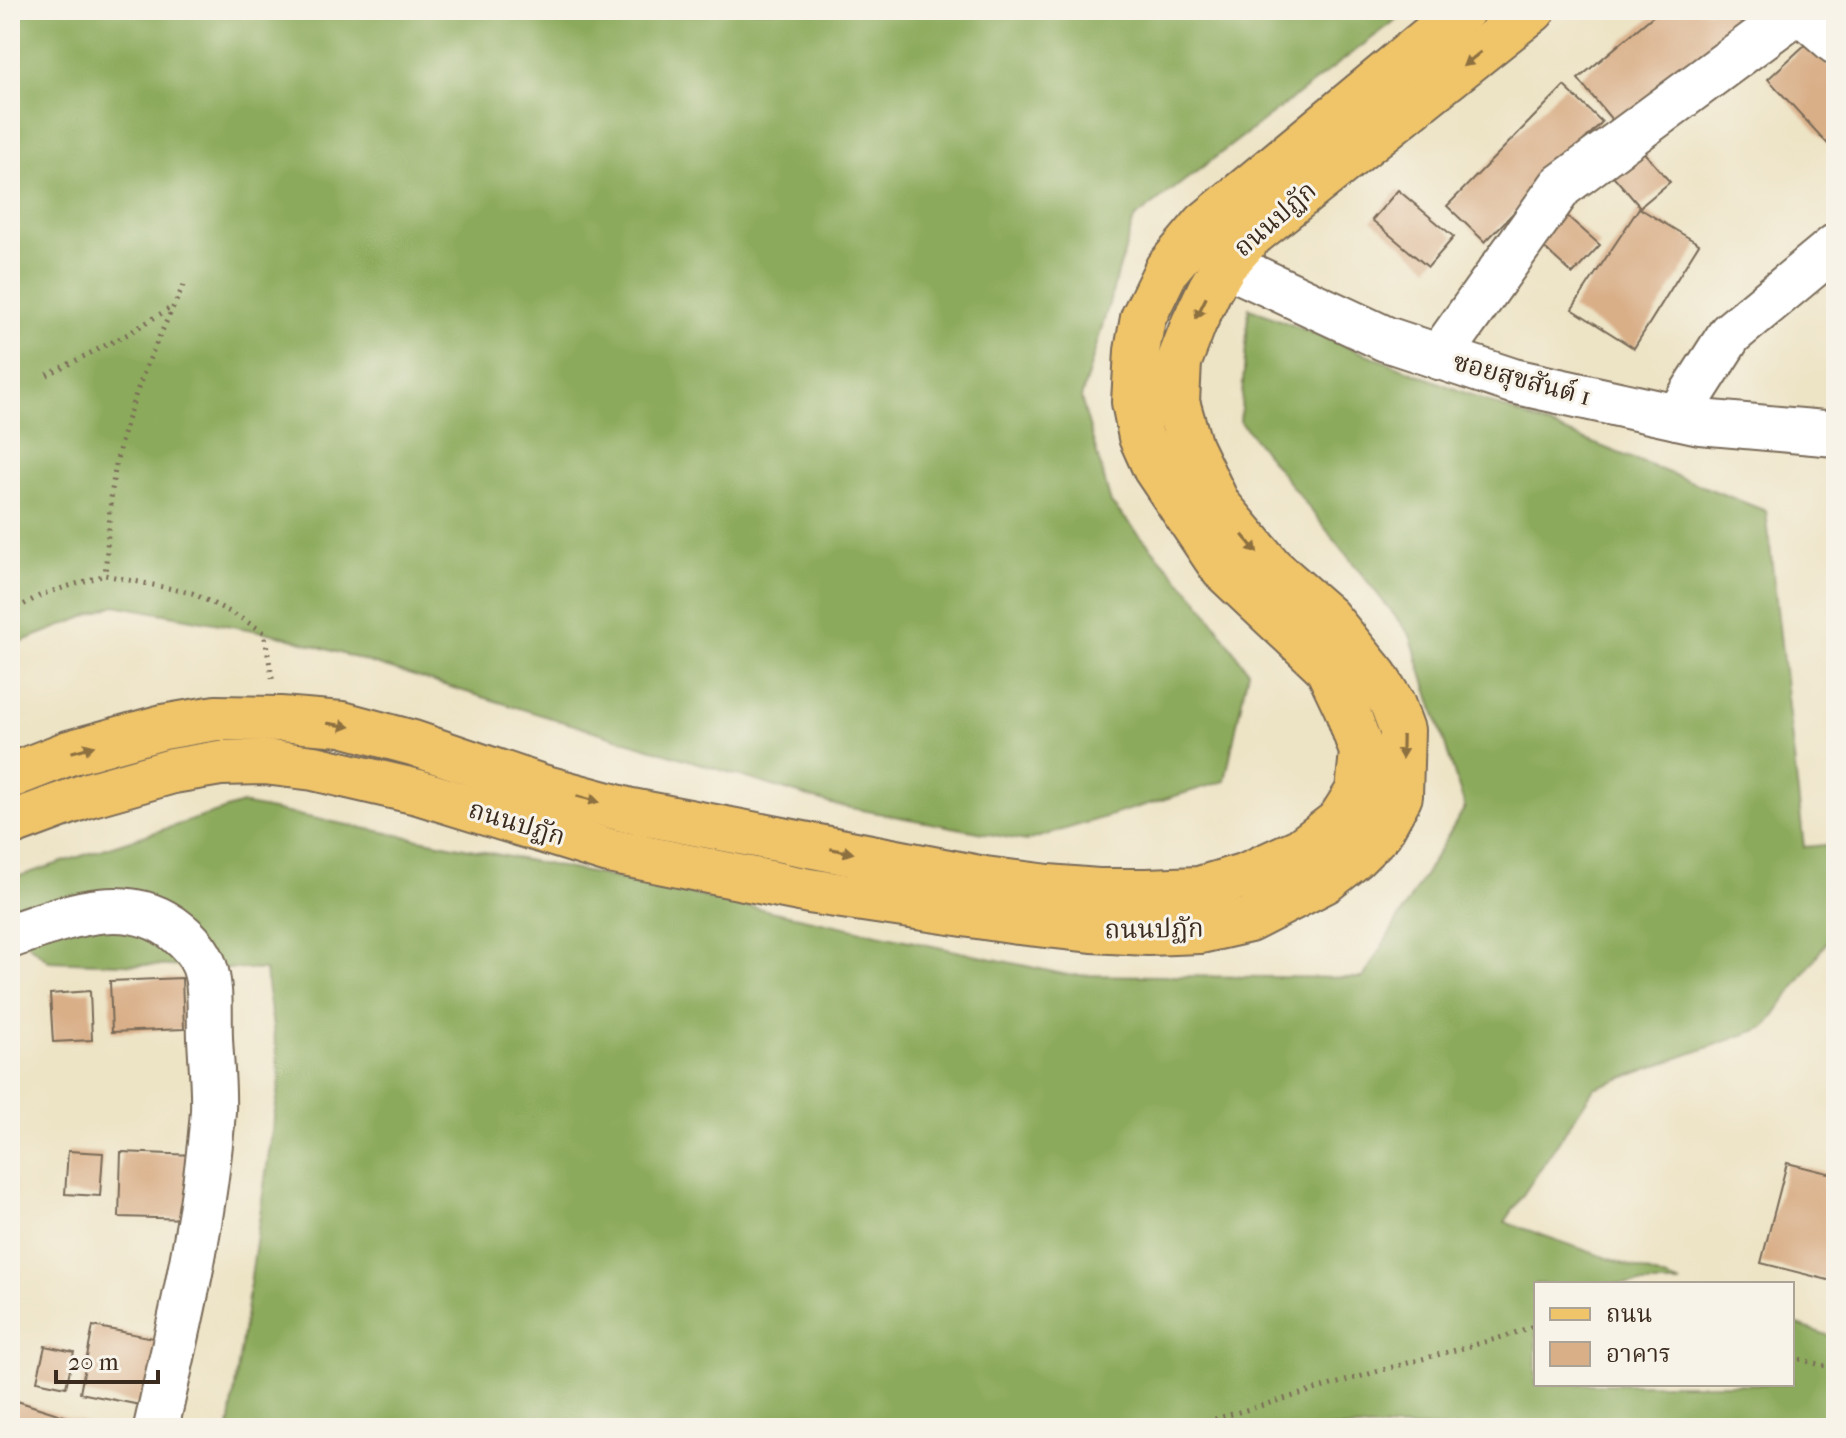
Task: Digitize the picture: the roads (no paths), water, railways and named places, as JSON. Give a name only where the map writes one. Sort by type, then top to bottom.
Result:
[{"type":"main road","name":"ถนนปฏัก","points":[[10,776],[69,753],[163,727],[216,718],[280,719],[342,724],[399,739],[542,787],[627,810],[985,879],[1048,887],[1147,891],[1199,889],[1246,875],[1301,850],[1339,821],[1358,791],[1362,752],[1327,667],[1223,569],[1155,468],[1141,437],[1134,402],[1137,351],[1143,318],[1167,269],[1205,224],[1463,10]]},
{"type":"main road","name":"ถนนปฏัก","points":[[10,824],[88,795],[173,771],[220,763],[264,762],[314,768],[418,792],[609,851],[809,891],[1018,922],[1148,933],[1200,931],[1249,920],[1325,881],[1380,832],[1400,796],[1402,730],[1392,703],[1376,677],[1327,617],[1271,568],[1218,505],[1190,447],[1177,402],[1179,362],[1210,289],[1225,264],[1250,236],[1533,10]]},
{"type":"street","points":[[1439,357],[1561,186],[1799,10],[1836,42]]},
{"type":"street","points":[[1677,417],[1730,334],[1836,246]]},
{"type":"street","name":"ซอยสุขสันต์ 1","points":[[1225,264],[1386,339],[1513,381],[1700,422],[1836,434]]},
{"type":"street","points":[[10,936],[78,913],[98,910],[137,913],[177,930],[204,965],[208,983],[213,1086],[209,1149],[187,1295],[156,1428]]}]
